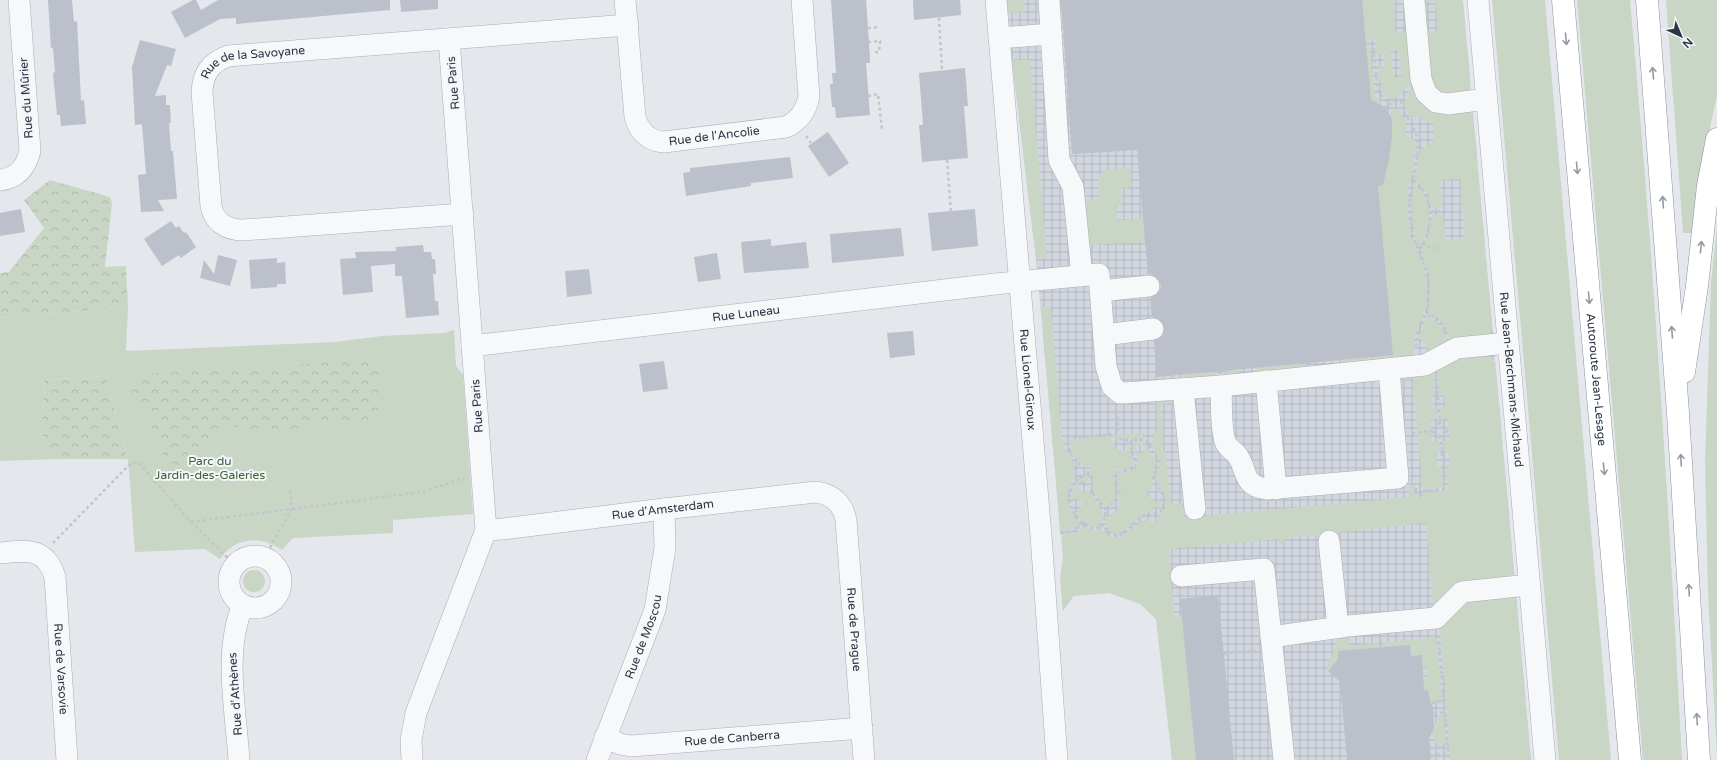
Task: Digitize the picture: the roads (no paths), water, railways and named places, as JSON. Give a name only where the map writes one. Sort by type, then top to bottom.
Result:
[{"type":"highway","name":"Autoroute Jean-Lesage","points":[[1563,0],[1630,760]]},
{"type":"highway","points":[[1647,0],[1678,413],[1699,760]]},
{"type":"highway","points":[[1678,413],[1697,286],[1708,186],[1717,139]]},
{"type":"street","name":"Rue du Mûrier","points":[[0,180],[15,176],[21,171],[25,166],[30,151],[19,0]]},
{"type":"street","name":"Rue de l'Ancolie","points":[[625,0],[635,117],[641,131],[651,139],[664,142],[779,128],[793,124],[799,118],[807,105],[809,97],[802,0]]},
{"type":"street","name":"Rue Lionel-Giroux","points":[[996,0],[1020,281],[1057,760]]},
{"type":"street","points":[[1048,0],[1059,160],[1073,187],[1082,276]]},
{"type":"street","points":[[1414,0],[1421,79],[1426,93],[1436,102],[1448,104],[1486,99]]},
{"type":"street","name":"Rue Jean-Berchmans-Michaud","points":[[1478,0],[1545,760]]},
{"type":"street","name":"Rue de la Savoyane","points":[[463,214],[236,230],[223,225],[212,214],[208,176],[202,83],[208,69],[221,59],[228,56],[628,25]]},
{"type":"street","points":[[999,38],[1051,34]]},
{"type":"street","name":"Rue Paris","points":[[412,760],[411,740],[416,713],[486,530],[449,39]]},
{"type":"street","name":"Rue Luneau","points":[[472,346],[1020,281],[1099,274],[1100,291]]},
{"type":"street","points":[[1149,286],[1100,291],[1108,377],[1112,386],[1120,393],[1221,386],[1425,365],[1457,348],[1508,343]]},
{"type":"street","points":[[1104,335],[1153,329]]},
{"type":"street","points":[[1221,386],[1224,434],[1227,445],[1236,454],[1244,472],[1255,485],[1261,488],[1276,489],[1398,478],[1389,369]]},
{"type":"street","points":[[1266,381],[1276,489]]},
{"type":"street","points":[[1183,389],[1195,509]]},
{"type":"street","name":"Rue d'Amsterdam","points":[[486,530],[664,508],[816,492],[830,496],[837,501]]},
{"type":"street","name":"Rue de Prague","points":[[837,501],[842,507],[846,520],[864,760]]},
{"type":"street","name":"Rue de Moscou","points":[[597,760],[655,610],[665,548],[664,508]]},
{"type":"street","points":[[1329,541],[1338,627]]},
{"type":"street","name":"Rue de Varsovie","points":[[0,552],[26,550],[33,552],[47,561],[52,568],[55,577],[67,760]]},
{"type":"street","points":[[250,557],[264,558],[274,565],[279,572],[281,581],[279,590],[275,598],[268,604],[251,608],[243,605],[237,600],[229,587],[231,572],[235,565],[241,560],[250,557]]},
{"type":"street","points":[[1181,576],[1264,569],[1284,760]]},
{"type":"street","points":[[1272,642],[1338,627],[1436,618],[1462,592],[1529,585]]},
{"type":"street","name":"Rue d'Athènes","points":[[240,760],[231,655],[236,624],[243,605]]},
{"type":"street","name":"Rue de Canberra","points":[[605,737],[620,744],[631,746],[862,728]]},
{"type":"park label","name":"Parc du Jardin-des-Galeries","points":[[210,468]]}]
